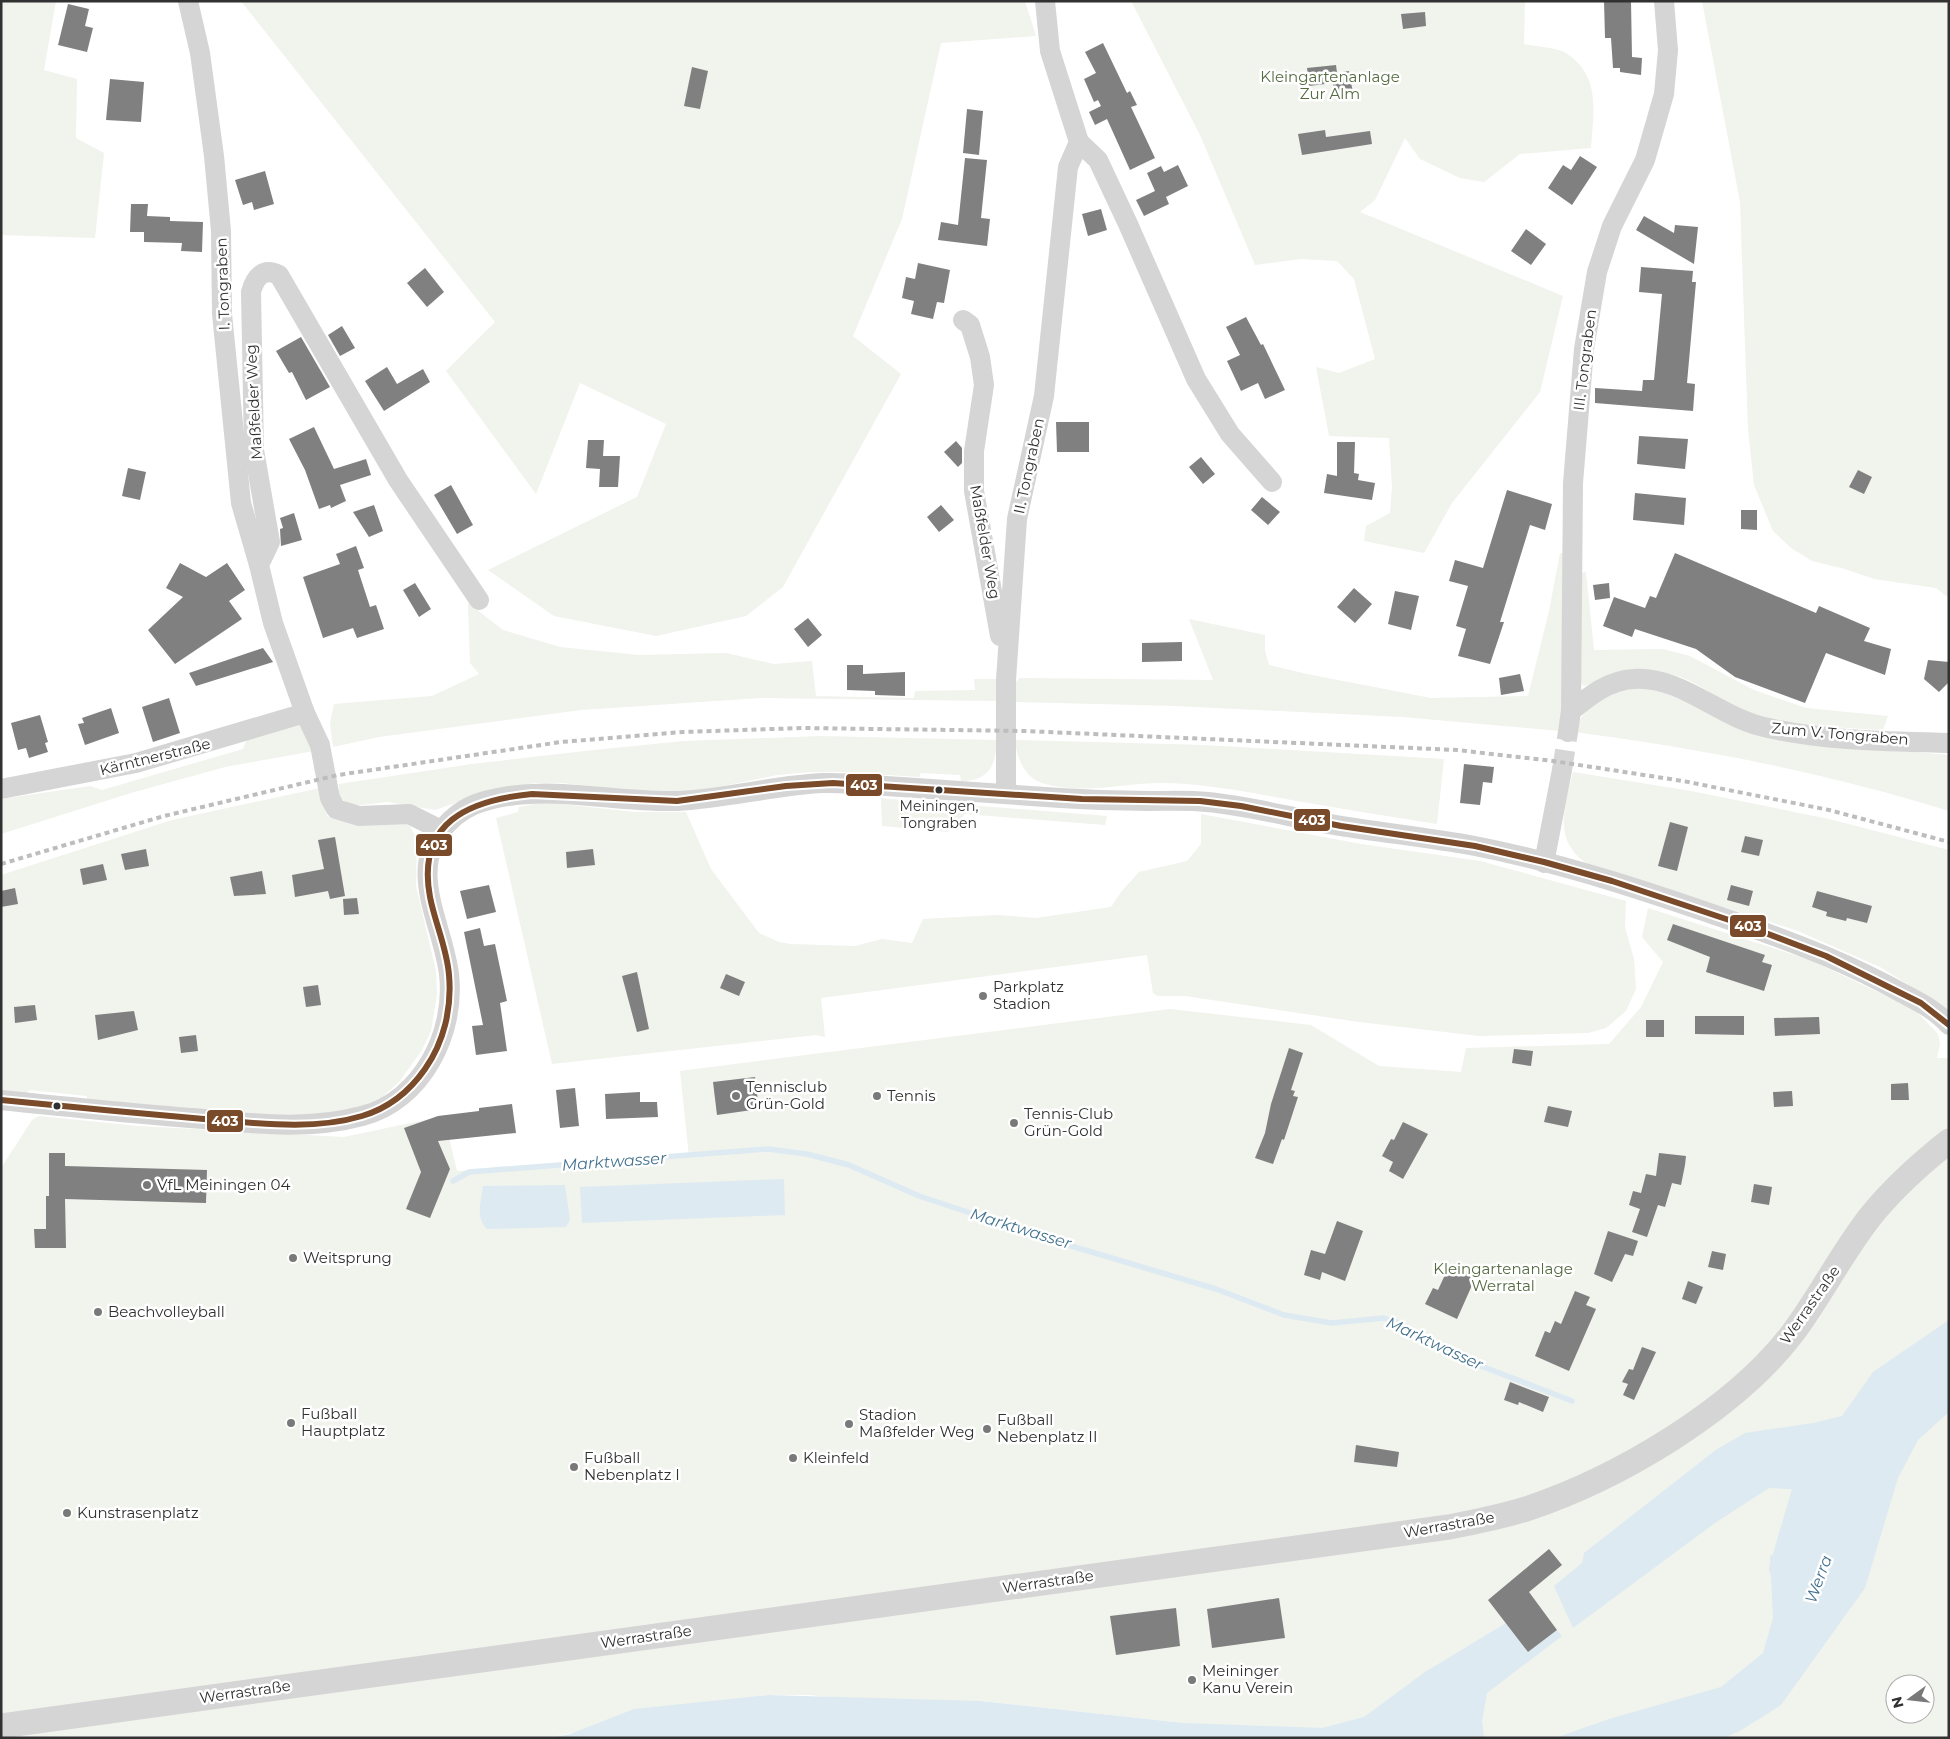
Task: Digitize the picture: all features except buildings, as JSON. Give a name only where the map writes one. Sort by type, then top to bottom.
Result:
[{"type":"street","name":"I. Tongraben","points":[[188,1],[200,53],[214,156],[221,232],[222,314],[241,503],[259,565]]},
{"type":"street","points":[[1045,1],[1050,51],[1079,142],[1098,160],[1196,379],[1230,434],[1272,482]]},
{"type":"street","name":"III. Tongraben","points":[[1568,732],[1571,711],[1574,483],[1584,349],[1597,272],[1612,226],[1645,160],[1664,94],[1668,50],[1664,1]]},
{"type":"street","name":"II. Tongraben","points":[[1006,794],[1006,680],[1017,519],[1044,396],[1068,167],[1079,142]]},
{"type":"street","name":"Maßfelder Weg","points":[[259,565],[270,542],[254,450],[251,292],[254,279],[263,272],[271,271],[279,275],[398,480],[479,600]]},
{"type":"street","name":"Maßfelder Weg","points":[[963,320],[970,325],[978,349],[984,385],[974,451],[974,491],[997,610],[1006,680]]},
{"type":"street","points":[[259,565],[273,623],[305,713],[320,745],[330,798],[336,809],[359,816],[409,814],[441,830]]},
{"type":"street","name":"Zum V. Tongraben","points":[[1571,711],[1590,696],[1610,684],[1633,679],[1653,680],[1667,682],[1762,727],[1804,734],[1864,740],[1949,743]]},
{"type":"street","name":"Kärntnerstraße","points":[[1,789],[136,763],[305,713]]},
{"type":"street","points":[[1544,863],[1562,770]]},
{"type":"street","points":[[1,1100],[270,1125],[328,1122],[364,1116],[392,1105],[409,1092],[430,1063],[442,1037],[448,1007],[450,976],[430,900],[426,872],[430,850],[441,830],[457,815],[470,807],[484,801],[526,793],[548,792],[651,801],[679,801],[829,783],[1104,801],[1207,802],[1478,847],[1544,863],[1641,891],[1807,947],[1897,990],[1942,1016],[1949,1024]]},
{"type":"street","name":"Werrastraße","points":[[1,1726],[1449,1527],[1526,1509],[1600,1479],[1654,1448],[1712,1411],[1748,1380],[1792,1335],[1870,1218],[1912,1171],[1949,1141]]},
{"type":"green space","points":[[1,1],[56,1],[44,70],[77,79],[76,138],[104,153],[95,238],[1,235]]},
{"type":"green space","points":[[241,1],[1025,1],[1036,36],[941,43],[902,219],[853,336],[901,374],[783,587],[746,616],[656,636],[554,616],[488,570],[637,497],[666,424],[580,383],[536,494],[446,371],[495,322]]},
{"type":"green space","name":"Kleingartenanlage Zur Alm","points":[[1131,1],[1525,1],[1524,44],[1562,51],[1577,62],[1585,73],[1593,96],[1591,148],[1520,154],[1484,182],[1460,178],[1420,159],[1405,138],[1375,200],[1360,212],[1563,296],[1540,392],[1452,503],[1424,553],[1364,541],[1366,526],[1390,513],[1392,487],[1389,438],[1329,436],[1316,367],[1339,373],[1375,359],[1354,279],[1337,261],[1301,259],[1255,265],[1200,135]]},
{"type":"green space","points":[[1702,1],[1949,1],[1949,598],[1936,588],[1874,579],[1845,569],[1812,561],[1791,548],[1773,531],[1754,485],[1748,429],[1740,202]]},
{"type":"green space","points":[[1560,553],[1567,554],[1568,579],[1560,731],[1403,717],[1176,706],[1014,702],[1014,683],[1020,678],[1213,680],[1189,619],[1265,635],[1265,651],[1269,665],[1307,674],[1431,698],[1528,696],[1549,611]]},
{"type":"green space","points":[[1586,572],[1594,650],[1663,649],[1690,656],[1754,690],[1806,708],[1888,716],[1883,730],[1820,726],[1773,720],[1740,709],[1690,681],[1664,673],[1637,672],[1624,674],[1584,686],[1579,682],[1582,573]]},
{"type":"green space","points":[[468,603],[503,630],[560,647],[639,655],[726,653],[774,664],[812,661],[816,696],[914,698],[915,691],[975,690],[974,679],[997,679],[998,701],[760,698],[581,710],[379,737],[333,747],[330,723],[334,704],[432,696],[479,674],[470,663]]},
{"type":"green space","points":[[1649,687],[1687,702],[1906,751],[1949,755],[1949,811],[1904,797],[1763,763],[1621,738],[1574,732],[1587,710],[1603,697],[1613,693]]},
{"type":"green space","points":[[301,724],[314,751],[225,767],[131,793],[1,834],[1,799],[90,786],[102,790],[243,749],[247,739]]},
{"type":"green space","points":[[820,736],[997,740],[995,757],[989,770],[978,778],[961,781],[960,775],[920,773],[920,777],[810,772],[777,775],[693,792],[640,791],[562,783],[535,783],[492,790],[435,810],[388,802],[351,806],[339,797],[339,784],[472,764],[684,741]]},
{"type":"green space","points":[[1015,740],[1205,745],[1444,759],[1437,824],[1238,790],[1195,785],[1151,783],[1091,788],[1060,787],[1045,784],[1032,778],[1027,773],[1020,761]]},
{"type":"green space","points":[[1573,772],[1691,791],[1829,819],[1949,850],[1949,1011],[1882,968],[1798,931],[1586,863],[1575,854],[1568,843],[1565,833],[1565,809]]},
{"type":"green space","points":[[320,788],[327,816],[359,826],[404,823],[410,826],[417,839],[416,886],[436,971],[437,994],[431,1031],[422,1050],[399,1082],[381,1098],[352,1110],[290,1117],[87,1102],[87,1096],[30,1090],[25,1094],[1,1091],[1,875],[172,820]]},
{"type":"green space","points":[[881,798],[921,802],[921,809],[952,811],[954,804],[1107,816],[1105,825],[965,814],[948,832],[882,826]]},
{"type":"green space","points":[[544,802],[634,812],[686,812],[711,869],[759,933],[779,942],[791,944],[855,946],[882,939],[912,943],[923,919],[997,915],[1036,918],[1111,907],[1121,892],[1139,872],[1187,861],[1201,844],[1201,814],[1361,844],[1480,861],[1626,901],[1625,927],[1634,959],[1636,989],[1626,1011],[1606,1028],[1588,1033],[1479,1036],[1359,1022],[1185,996],[1158,996],[1153,993],[1147,955],[821,998],[825,1037],[816,1035],[552,1064],[496,818],[518,812],[519,807]]},
{"type":"green space","name":"Kleingartenanlage Werratal","points":[[1648,908],[1810,960],[1914,1009],[1938,1034],[1940,1044],[1937,1058],[1949,1058],[1949,1738],[1216,1738],[1184,1723],[981,1701],[850,1699],[809,1695],[768,1695],[708,1703],[548,1738],[1,1738],[1,1168],[32,1120],[39,1116],[138,1126],[344,1137],[444,1116],[457,1171],[564,1167],[689,1157],[680,1071],[1170,1009],[1311,1025],[1379,1066],[1461,1072],[1466,1048],[1609,1044],[1641,1007],[1663,962],[1642,937]]},
{"type":"water","points":[[784,1179],[785,1215],[582,1223],[580,1187]]},
{"type":"water","points":[[565,1185],[570,1220],[566,1227],[487,1229],[483,1224],[480,1209],[483,1186]]},
{"type":"water","name":"Werra","points":[[1949,1320],[1949,1412],[1918,1440],[1898,1478],[1865,1588],[1781,1705],[1738,1732],[1723,1738],[1555,1738],[1609,1719],[1721,1687],[1763,1653],[1773,1618],[1770,1555],[1787,1560],[1791,1558],[1807,1490],[1769,1488],[1715,1523],[1573,1628],[1554,1586],[1582,1563],[1584,1553],[1717,1449],[1745,1433],[1813,1423],[1842,1416],[1873,1372]]},
{"type":"water","points":[[1506,1623],[1528,1652],[1557,1630],[1562,1636],[1487,1693],[1482,1721],[1484,1738],[548,1738],[570,1734],[634,1709],[768,1695],[981,1701],[1184,1723],[1322,1728],[1364,1717],[1425,1672]]},
{"type":"waterway","name":"Marktwasser","points":[[453,1181],[469,1172],[768,1149],[807,1154],[849,1165],[919,1196],[1068,1245],[1216,1289],[1284,1315],[1332,1323],[1384,1318],[1402,1324],[1426,1340],[1481,1366],[1572,1401]]},
{"type":"waterway","points":[[1787,1583],[1779,1569],[1810,1463]]},
{"type":"tunnel","points":[[1562,770],[1568,732]]},
{"type":"railway","points":[[1,864],[164,816],[338,775],[561,742],[683,732],[803,728],[1025,731],[1457,750],[1553,761],[1683,781],[1829,810],[1949,842]]},
{"type":"transit line","name":"403","points":[[1,1100],[284,1125],[343,1121],[372,1113],[390,1104],[412,1085],[432,1059],[442,1036],[448,1012],[450,987],[448,965],[430,897],[428,871],[431,850],[440,833],[452,820],[468,809],[509,797],[532,794],[677,801],[786,786],[833,783],[1082,799],[1200,801],[1241,806],[1341,826],[1475,846],[1544,862],[1612,881],[1747,926],[1826,956],[1921,1003],[1949,1025]]},
{"type":"place","name":"Meiningen, Tongraben","points":[[939,790]]},
{"type":"place","name":"Parkplatz Stadion","points":[[983,996]]},
{"type":"place","name":"Tennisclub Grün-Gold","points":[[736,1096]]},
{"type":"place","name":"Tennis","points":[[877,1096]]},
{"type":"place","name":"Tennis-Club Grün-Gold","points":[[1014,1123]]},
{"type":"place","name":"VfL Meiningen 04","points":[[147,1185]]},
{"type":"place","name":"Weitsprung","points":[[293,1258]]},
{"type":"place","name":"Beachvolleyball","points":[[98,1312]]},
{"type":"place","name":"Fußball Hauptplatz","points":[[291,1423]]},
{"type":"place","name":"Stadion Maßfelder Weg","points":[[849,1424]]},
{"type":"place","name":"Fußball Nebenplatz II","points":[[987,1429]]},
{"type":"place","name":"Kleinfeld","points":[[793,1458]]},
{"type":"place","name":"Fußball Nebenplatz I","points":[[574,1467]]},
{"type":"place","name":"Kunstrasenplatz","points":[[67,1513]]},
{"type":"place","name":"Meininger Kanu Verein","points":[[1192,1680]]}]
